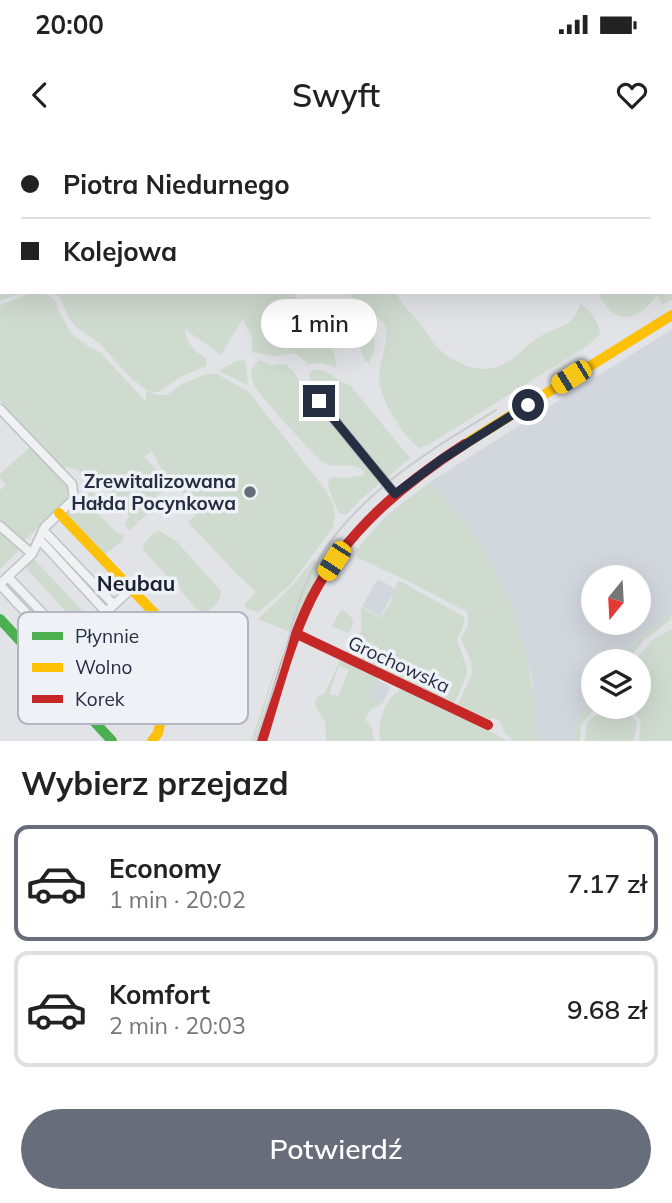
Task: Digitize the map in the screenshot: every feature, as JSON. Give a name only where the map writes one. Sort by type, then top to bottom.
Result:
[{"type":"street","points":[[262,741],[310,600],[334,561],[376,510],[442,459],[672,315]]},
{"type":"street","points":[[319,401],[395,494]]},
{"type":"street","points":[[0,409],[72,484],[74,499],[43,530],[32,554],[0,584],[26,612]]},
{"type":"street","points":[[59,513],[153,612]]},
{"type":"street","points":[[0,526],[32,554]]},
{"type":"street","points":[[43,530],[114,605]]},
{"type":"street","points":[[39,539],[106,612],[131,589]]},
{"type":"street","points":[[8,577],[41,612]]},
{"type":"street","points":[[0,619],[18,638]]},
{"type":"street","name":"Grochowska","points":[[297,634],[488,724]]},
{"type":"street","points":[[97,724],[112,741]]},
{"type":"street","points":[[152,741],[160,724]]},
{"type":"shaded area","points":[[0,294],[17,294],[0,301]]},
{"type":"shaded area","points":[[28,294],[47,295],[56,301],[58,310],[72,334],[100,352],[146,402],[146,391],[167,395],[182,384],[206,374],[217,374],[249,392],[324,488],[332,501],[335,514],[333,527],[291,584],[259,612],[247,609],[244,604],[256,592],[188,522],[200,510],[162,470],[152,451],[144,457],[168,482],[163,492],[152,499],[156,505],[129,531],[124,523],[129,517],[127,505],[107,491],[109,483],[66,466],[64,474],[30,439],[0,401],[0,305]]},
{"type":"shaded area","points":[[54,294],[294,294],[311,323],[333,350],[337,368],[322,363],[308,364],[295,353],[274,356],[252,352],[252,336],[243,319],[221,355],[185,329],[194,350],[206,358],[207,366],[180,377],[159,392],[147,391],[129,376],[99,343],[77,328],[69,318],[61,298]]},
{"type":"shaded area","points":[[351,294],[397,294],[439,349],[460,363],[477,368],[500,366],[513,359],[534,340],[570,322],[580,304],[594,317],[600,335],[587,346],[428,445],[419,448],[406,435],[393,415],[380,385],[386,336],[384,322],[354,300]]},
{"type":"shaded area","points":[[599,294],[672,294],[672,299],[662,305],[657,295],[642,311],[626,317],[611,311]]},
{"type":"shaded area","points":[[358,316],[372,330],[374,336],[374,350],[369,363],[365,361],[354,332],[354,317]]},
{"type":"shaded area","points":[[672,329],[672,612],[651,629],[651,565],[581,565],[581,635],[644,635],[627,649],[581,649],[583,719],[575,741],[538,741],[532,677],[512,607],[473,534],[430,482]]},
{"type":"shaded area","points":[[259,360],[272,365],[285,364],[293,371],[308,394],[382,481],[346,515],[339,513],[328,480],[332,477],[364,475],[362,469],[324,463],[299,438],[254,385],[251,369]]},
{"type":"shaded area","points":[[236,361],[246,362],[248,385],[218,371]]},
{"type":"shaded area","points":[[313,370],[325,371],[350,385],[410,458],[386,479],[312,391],[309,374]]},
{"type":"shaded area","points":[[30,447],[68,487],[67,500],[22,543],[0,523],[0,490],[6,485],[0,474]]},
{"type":"shaded area","points":[[430,482],[472,532],[500,580],[511,606],[527,659],[538,741],[514,741],[504,732],[497,719],[478,718],[456,708],[472,674],[471,661],[461,638],[468,625],[467,612],[358,558],[355,551],[387,515]]},
{"type":"shaded area","points":[[93,492],[97,497],[97,513],[124,536],[122,541],[103,556],[66,513],[83,494]]},
{"type":"shaded area","points":[[0,531],[20,549],[0,569]]},
{"type":"shaded area","points":[[160,531],[177,542],[221,591],[219,601],[207,612],[199,612],[173,577],[170,579],[144,551],[143,544],[155,532]]},
{"type":"shaded area","points":[[324,555],[329,558],[314,581],[290,632],[258,619],[293,585],[313,560],[318,563]]},
{"type":"shaded area","points":[[33,558],[84,612],[66,612],[25,567]]},
{"type":"shaded area","points":[[378,579],[396,589],[380,617],[362,606]]},
{"type":"shaded area","points":[[398,580],[465,617],[457,640],[467,668],[466,677],[453,706],[359,660],[353,654],[349,656],[346,652],[361,632],[361,607],[380,618],[390,604]]},
{"type":"shaded area","points":[[10,581],[39,612],[29,612],[5,586]]},
{"type":"shaded area","points":[[341,609],[353,623],[348,633],[332,626]]},
{"type":"shaded area","points":[[672,612],[670,620],[651,635],[651,629]]},
{"type":"shaded area","points":[[672,629],[672,741],[639,741],[640,719],[651,719],[651,649],[645,649],[652,640]]},
{"type":"shaded area","points":[[644,635],[650,635],[637,649],[627,649]]},
{"type":"shaded area","points":[[286,636],[254,741],[251,741]]},
{"type":"shaded area","points":[[341,658],[379,677],[369,697],[382,704],[370,710],[365,719],[372,728],[374,741],[326,741],[325,722],[315,705],[316,698],[325,693]],"holes":[[[339,666],[349,670],[338,696],[329,694]]]},
{"type":"shaded area","points":[[377,680],[391,687],[382,704],[369,697]]},
{"type":"shaded area","points":[[403,688],[464,716],[507,741],[380,741],[380,726],[387,704]]},
{"type":"shaded area","points":[[581,716],[581,719],[586,719],[581,725],[580,741],[574,741]]},
{"type":"shaded area","points":[[591,719],[634,719],[637,723],[634,741],[585,741],[587,722]]},
{"type":"tram line","points":[[256,741],[300,597],[324,551],[343,526],[389,481],[496,410]]},
{"type":"traffic: fast","points":[[0,619],[18,639]]},
{"type":"traffic: fast","points":[[96,724],[112,741]]},
{"type":"traffic: slow","points":[[465,444],[672,315]]},
{"type":"traffic: slow","points":[[59,513],[153,612]]},
{"type":"traffic: slow","points":[[152,741],[160,724]]},
{"type":"traffic: jam","points":[[262,741],[296,633],[325,575],[358,531],[378,511],[442,459],[465,444]]},
{"type":"traffic: jam","points":[[297,634],[488,725]]},
{"type":"place","name":"Zrewitalizowana Hałda Pocynkowa","points":[[250,492]]},
{"type":"district","name":"Neubau","points":[[136,584]]},
{"type":"route","points":[[319,401],[395,494],[442,459],[528,405]]}]
